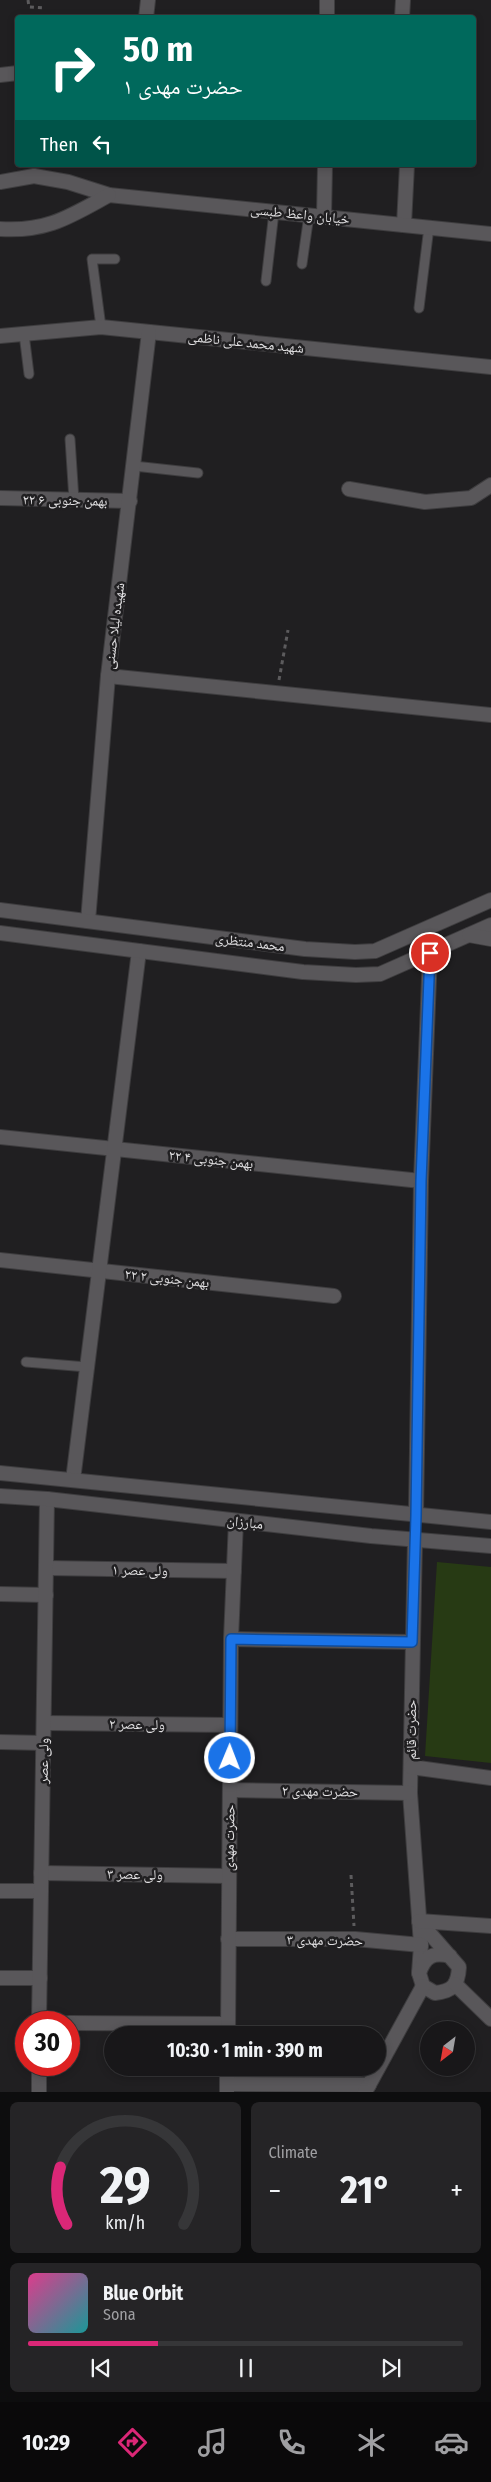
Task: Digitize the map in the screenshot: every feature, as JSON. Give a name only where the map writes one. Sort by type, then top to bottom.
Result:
[{"type":"street","points":[[146,15],[148,0]]},
{"type":"street","points":[[327,0],[327,15]]},
{"type":"street","points":[[402,15],[403,0]]},
{"type":"street","points":[[0,75],[15,73]]},
{"type":"street","points":[[324,217],[325,167]]},
{"type":"street","points":[[404,225],[406,167]]},
{"type":"street","name":"خیابان واعظ طبسی","points":[[0,182],[34,176],[68,182],[108,195],[491,234]]},
{"type":"street","points":[[0,229],[34,228],[54,224],[108,195]]},
{"type":"street","name":"شهید محمد علی ناظمی","points":[[0,336],[101,326],[491,367]]},
{"type":"street","name":"شهیده لیلا حسنی","points":[[88,921],[108,676],[149,332]]},
{"type":"street","points":[[349,489],[425,502],[471,498],[491,485]]},
{"type":"street","name":"۲۲ بهمن جنوبی ۶","points":[[0,498],[130,501]]},
{"type":"street","points":[[108,676],[491,714]]},
{"type":"street","name":"محمد منتظری","points":[[0,910],[305,949],[355,952],[375,951],[491,900]]},
{"type":"street","name":"محمد منتظری","points":[[0,933],[303,972],[356,975],[380,974],[491,925]]},
{"type":"street","points":[[468,935],[491,939]]},
{"type":"street","points":[[73,1480],[138,951]]},
{"type":"street","name":"حضرت قائم","points":[[421,1979],[421,1945],[410,1793],[421,1181],[430,953]]},
{"type":"street","name":"۲۲ بهمن جنوبی ۴","points":[[0,1137],[421,1181]]},
{"type":"street","name":"۲۲ بهمن جنوبی ۲","points":[[0,1260],[334,1296]]},
{"type":"street","name":"مبارزان","points":[[0,1473],[491,1522]]},
{"type":"street","name":"مبارزان","points":[[0,1496],[47,1499],[236,1521],[491,1546]]},
{"type":"street","name":"ولی عصر","points":[[39,2011],[47,1499]]},
{"type":"street","name":"حضرت مهدی","points":[[228,2026],[231,1639],[236,1521]]},
{"type":"street","name":"ولی عصر ۱","points":[[46,1568],[234,1571]]},
{"type":"street","points":[[0,1594],[46,1596]]},
{"type":"street","points":[[231,1639],[412,1642]]},
{"type":"street","name":"ولی عصر ۲","points":[[44,1723],[230,1725]]},
{"type":"street","points":[[0,1742],[44,1743]]},
{"type":"street","points":[[411,1767],[491,1778]]},
{"type":"street","name":"حضرت مهدی ۲","points":[[230,1790],[410,1793]]},
{"type":"street","name":"ولی عصر ۳","points":[[41,1873],[229,1876]]},
{"type":"street","points":[[0,1891],[41,1892]]},
{"type":"street","points":[[419,1921],[491,1926]]},
{"type":"street","points":[[419,1921],[459,1967],[458,1981],[449,1991],[435,1994],[421,1979]]},
{"type":"street","name":"حضرت مهدی ۳","points":[[228,1939],[355,1939],[421,1945]]},
{"type":"street","points":[[227,2088],[367,2089],[421,1979],[424,1960],[436,1953],[450,1956]]},
{"type":"street","points":[[0,1978],[40,1978]]},
{"type":"street","points":[[455,1984],[491,2019]]},
{"type":"street","points":[[80,2023],[148,2026]]},
{"type":"street","points":[[39,2076],[39,2092]]},
{"type":"lane","points":[[266,281],[274,212]]},
{"type":"lane","points":[[302,264],[310,215]]},
{"type":"lane","points":[[419,308],[429,227]]},
{"type":"lane","points":[[101,326],[92,259],[115,259]]},
{"type":"lane","points":[[24,334],[29,374]]},
{"type":"lane","points":[[70,439],[74,500]]},
{"type":"lane","points":[[134,466],[198,473]]},
{"type":"lane","points":[[26,1362],[87,1367]]},
{"type":"path","points":[[28,0],[29,6],[44,8]]},
{"type":"path","points":[[277,693],[288,630]]},
{"type":"path","points":[[351,1875],[355,1939]]},
{"type":"green space","points":[[437,1562],[491,1567],[491,1763],[425,1756]]},
{"type":"route","points":[[230,1758],[231,1639],[412,1642],[416,1516],[421,1181],[430,953]]}]
